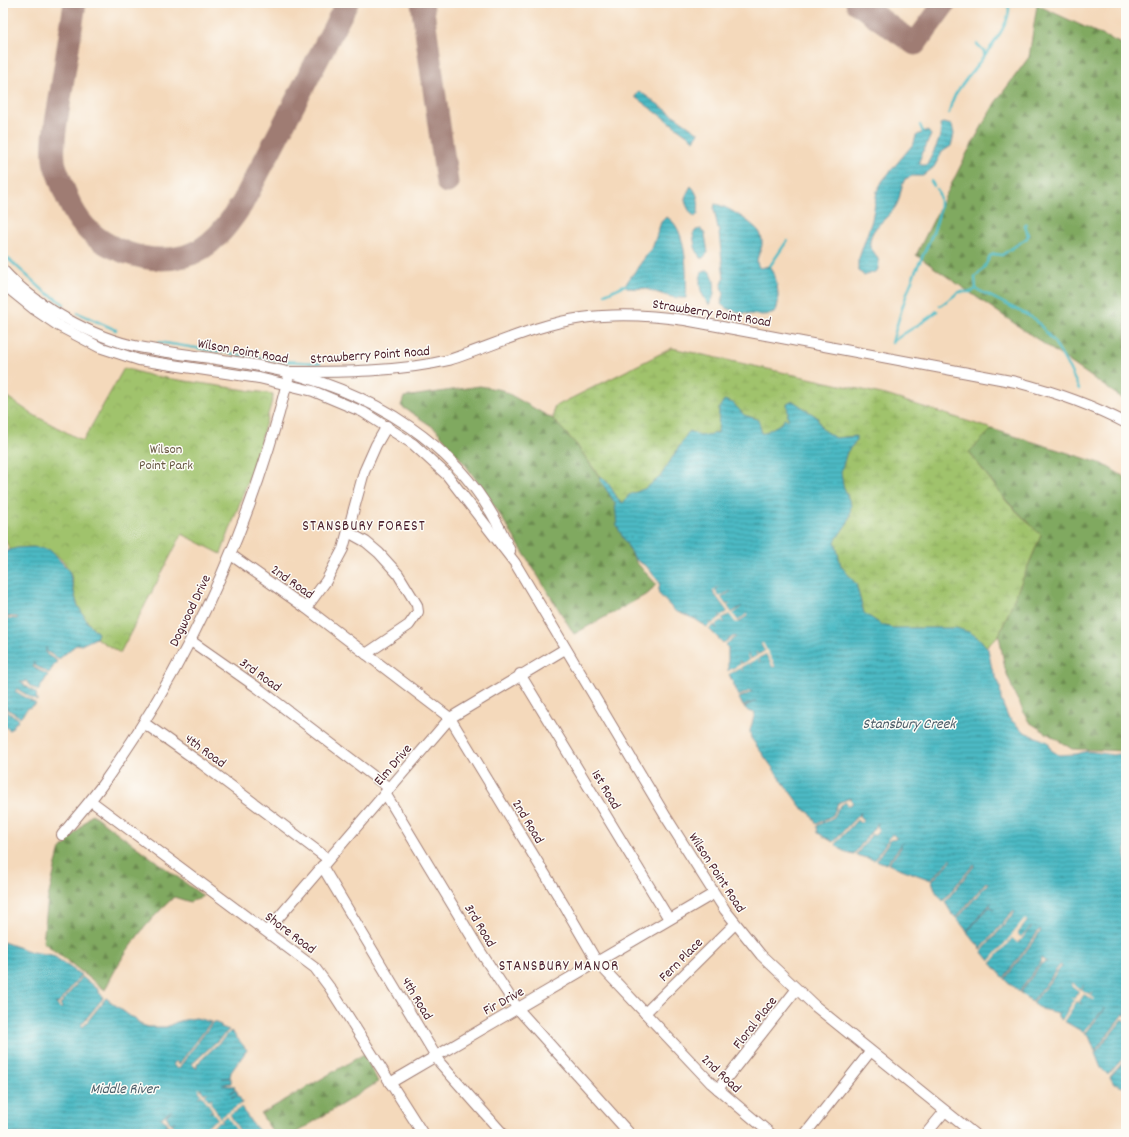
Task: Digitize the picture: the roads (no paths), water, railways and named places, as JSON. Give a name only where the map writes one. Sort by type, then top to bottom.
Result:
[{"type":"street","name":"Wilson Point Road","points":[[3,270],[8,289],[73,334],[118,354],[158,363],[287,384],[347,404],[387,426],[413,444],[447,475],[515,563],[713,894],[735,924],[761,955],[796,990],[870,1052],[974,1134]]},
{"type":"street","name":"Wilson Point Road","points":[[8,289],[30,295],[64,318],[109,338],[137,347],[290,372],[325,384],[375,406],[408,424],[436,446],[451,461],[490,509],[502,530],[515,563]]},
{"type":"street","name":"Strawberry Point Road","points":[[290,372],[330,372],[432,364],[449,360],[561,322],[603,315],[651,315],[685,320],[1016,382],[1085,402],[1126,423]]},
{"type":"street","name":"Dogwood Drive","points":[[62,835],[91,801],[144,723],[191,641],[231,555],[264,466],[290,372]]},
{"type":"street","points":[[306,608],[326,581],[343,549],[357,490],[376,445],[387,426]]},
{"type":"street","points":[[348,532],[366,542],[379,553],[401,579],[417,605],[418,612],[409,625],[366,654]]},
{"type":"street","name":"2nd Road","points":[[231,555],[306,608],[450,718],[596,962],[718,1089],[771,1134]]},
{"type":"street","name":"3rd Road","points":[[191,641],[258,688],[387,791],[482,954],[518,1009],[630,1134]]},
{"type":"street","name":"Elm Drive","points":[[267,931],[450,718],[565,648]]},
{"type":"street","name":"1st Road","points":[[520,674],[669,919]]},
{"type":"street","name":"4th Road","points":[[144,723],[202,764],[325,862],[440,1063],[503,1134]]},
{"type":"street","name":"Shore Road","points":[[91,801],[301,956],[323,978],[423,1134]]},
{"type":"street","name":"Fir Drive","points":[[390,1083],[713,894]]},
{"type":"street","name":"Fern Place","points":[[645,1013],[735,924]]},
{"type":"street","name":"Floral Place","points":[[718,1089],[796,990]]},
{"type":"street","points":[[805,1134],[870,1052]]},
{"type":"street","points":[[926,1134],[945,1111]]},
{"type":"water","points":[[639,91],[699,133],[694,140],[635,97]]},
{"type":"water","points":[[943,123],[952,125],[954,134],[951,146],[942,152],[934,167],[923,176],[912,176],[905,179],[896,206],[875,229],[870,240],[870,247],[879,261],[877,271],[864,276],[858,270],[858,261],[872,220],[877,191],[883,180],[914,143],[916,136],[927,130],[931,135],[919,161],[921,165],[927,165],[939,140],[941,129],[940,124]]},
{"type":"water","points":[[691,186],[696,192],[698,199],[698,214],[695,217],[688,209],[685,200]]},
{"type":"water","points":[[715,204],[726,208],[739,216],[757,229],[760,233],[762,245],[757,262],[760,268],[770,266],[775,275],[778,290],[778,304],[774,313],[763,315],[746,314],[731,310],[721,304],[724,294],[721,287],[724,279],[719,233],[714,209]]},
{"type":"water","points":[[666,217],[673,222],[679,231],[685,254],[686,298],[670,297],[643,288],[629,288],[625,285],[653,246],[661,222]]},
{"type":"water","points":[[701,229],[705,234],[708,253],[703,258],[700,258],[695,247],[693,234],[696,230]]},
{"type":"water","points":[[708,270],[713,277],[714,282],[713,298],[709,305],[702,293],[700,285],[702,272]]},
{"type":"water","name":"Stansbury Creek","points":[[724,400],[733,403],[744,415],[757,419],[762,434],[782,423],[785,418],[787,420],[789,419],[787,416],[787,404],[793,401],[817,417],[822,429],[835,438],[856,436],[856,441],[847,452],[841,472],[843,485],[851,505],[850,516],[848,522],[835,541],[841,566],[856,584],[864,613],[882,625],[893,628],[956,628],[969,632],[979,638],[988,649],[992,669],[1000,685],[1001,700],[1008,717],[1024,732],[1048,742],[1051,750],[1059,755],[1077,754],[1087,751],[1113,755],[1126,755],[1126,1016],[1124,1014],[1095,1051],[1089,1036],[1085,1034],[1106,1007],[1083,1032],[1064,1021],[1077,1001],[1082,1004],[1079,1002],[1084,994],[1093,1000],[1091,996],[1093,992],[1090,995],[1081,989],[1084,985],[1080,989],[1072,983],[1071,985],[1079,991],[1062,1020],[1058,1017],[1058,1013],[1041,1009],[1033,1003],[1062,966],[1060,965],[1032,1002],[1020,993],[1041,964],[1046,962],[1041,958],[1040,963],[1019,992],[1005,979],[1041,931],[1040,929],[1004,978],[991,963],[1012,938],[1019,943],[1032,926],[1021,937],[1017,934],[1027,921],[1025,920],[990,961],[982,951],[1015,912],[1013,911],[981,949],[967,932],[989,907],[994,909],[989,905],[967,931],[957,919],[988,883],[986,882],[956,918],[952,914],[945,902],[975,865],[974,864],[943,901],[936,892],[932,881],[952,860],[951,859],[931,880],[888,864],[901,848],[901,842],[900,847],[886,864],[876,860],[891,839],[897,838],[892,834],[874,860],[856,855],[872,834],[874,836],[879,829],[877,828],[878,823],[854,854],[843,851],[835,844],[857,820],[860,823],[863,820],[859,816],[861,812],[833,842],[818,833],[817,826],[834,817],[840,806],[846,802],[848,806],[853,803],[850,798],[838,803],[833,815],[817,824],[811,814],[801,807],[751,738],[750,731],[755,713],[748,711],[744,707],[756,701],[743,706],[739,698],[752,692],[751,690],[739,696],[729,674],[740,668],[743,671],[741,667],[748,663],[751,666],[749,663],[757,658],[760,662],[758,658],[766,654],[773,667],[775,666],[761,644],[765,651],[758,655],[756,652],[757,656],[751,659],[748,654],[749,660],[742,664],[739,660],[741,664],[728,671],[728,648],[725,645],[736,637],[734,636],[723,643],[709,629],[714,625],[717,629],[715,625],[729,614],[738,622],[748,615],[747,614],[738,621],[732,614],[742,606],[732,613],[727,606],[730,603],[726,605],[721,598],[731,591],[720,597],[715,590],[713,592],[728,612],[721,616],[719,614],[721,617],[712,624],[709,621],[711,624],[707,627],[695,619],[675,611],[658,593],[660,583],[647,567],[635,559],[623,538],[617,526],[615,503],[600,480],[600,475],[608,483],[620,502],[623,503],[629,495],[646,488],[660,477],[689,431],[700,436],[718,433],[719,408]]},
{"type":"water","points":[[33,547],[50,550],[69,570],[77,604],[88,623],[98,633],[96,638],[81,645],[77,644],[59,659],[47,652],[46,647],[46,654],[57,661],[49,673],[34,665],[34,662],[33,667],[48,675],[38,691],[29,685],[26,680],[25,682],[20,682],[36,693],[37,701],[17,689],[15,691],[36,704],[27,709],[20,717],[7,709],[5,706],[3,708],[3,618],[17,619],[18,617],[3,616],[3,552],[17,548]]},
{"type":"water","points":[[3,709],[19,719],[10,730],[3,725]]},
{"type":"water","name":"Middle River","points":[[3,942],[32,952],[52,955],[81,975],[58,1004],[55,1003],[61,1009],[62,1007],[60,1005],[82,977],[99,990],[99,993],[104,997],[81,1025],[83,1027],[106,998],[131,1017],[135,1018],[140,1024],[147,1027],[166,1027],[179,1021],[196,1018],[211,1022],[179,1064],[176,1061],[173,1065],[178,1069],[213,1022],[229,1030],[192,1064],[197,1069],[197,1064],[231,1031],[247,1050],[231,1072],[230,1077],[222,1078],[231,1078],[231,1083],[222,1085],[234,1086],[235,1089],[229,1093],[236,1090],[238,1094],[231,1097],[238,1095],[242,1102],[241,1104],[220,1118],[210,1102],[212,1099],[209,1101],[205,1095],[208,1092],[204,1094],[201,1089],[199,1090],[201,1094],[198,1097],[202,1095],[207,1102],[205,1104],[208,1103],[212,1110],[209,1113],[212,1111],[218,1119],[195,1134],[180,1134],[181,1130],[178,1132],[172,1125],[175,1121],[171,1124],[166,1116],[172,1110],[161,1118],[168,1123],[165,1126],[168,1125],[175,1132],[172,1134],[3,1134]]},
{"type":"water","points":[[1123,1019],[1126,1021],[1126,1055],[1108,1075],[1101,1068],[1095,1053]]},
{"type":"water","points":[[1126,1059],[1126,1088],[1114,1084],[1110,1077]]},
{"type":"water","points":[[241,1107],[251,1122],[262,1134],[241,1134],[230,1115]]},
{"type":"water","points":[[228,1116],[239,1134],[200,1134],[213,1126],[215,1128],[214,1125],[220,1121],[223,1123],[221,1120]]},
{"type":"waterway","points":[[949,113],[955,95],[996,41],[1003,29],[1009,8],[1006,4]]},
{"type":"waterway","points":[[977,44],[984,51],[984,57]]},
{"type":"waterway","points":[[920,125],[923,132]]},
{"type":"waterway","points":[[931,181],[934,186]]},
{"type":"waterway","points":[[892,343],[908,292],[937,221],[940,209],[940,198],[937,189]]},
{"type":"waterway","points":[[976,289],[975,277],[984,268],[990,256],[995,254],[1002,255],[1027,238],[1028,235],[1025,226],[1027,224]]},
{"type":"waterway","points":[[770,266],[787,241]]},
{"type":"waterway","points":[[3,254],[44,291],[64,304]]},
{"type":"waterway","points":[[605,294],[625,285]]},
{"type":"waterway","points":[[976,289],[1035,319],[1054,342],[1079,389]]},
{"type":"waterway","points":[[940,306],[959,292],[971,292],[976,289]]},
{"type":"waterway","points":[[893,342],[937,311]]},
{"type":"waterway","points":[[78,313],[116,330]]},
{"type":"waterway","points":[[158,342],[280,361],[320,363]]},
{"type":"district","name":"STANSBURY FOREST","points":[[364,525]]},
{"type":"district","name":"STANSBURY MANOR","points":[[559,965]]},
{"type":"park label","name":"Wilson Point Park","points":[[166,456]]}]
